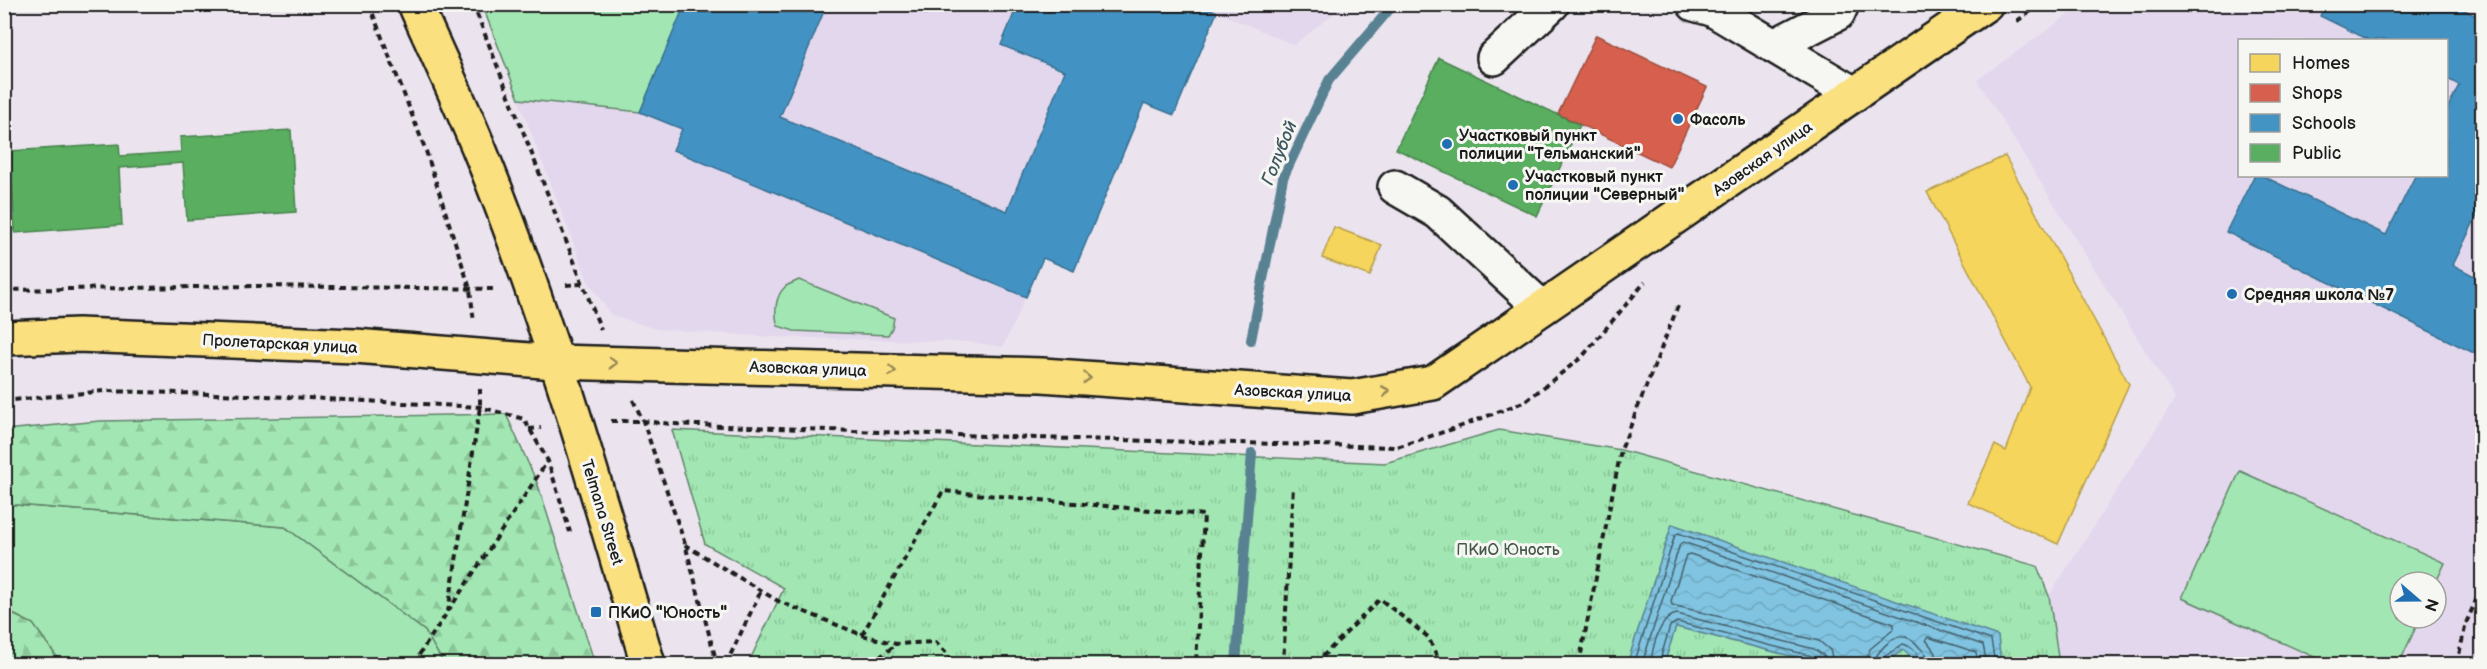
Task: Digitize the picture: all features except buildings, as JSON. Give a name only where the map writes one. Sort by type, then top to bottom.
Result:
[{"type":"main road","name":"Telmana Street","points":[[415,4],[478,147],[530,287],[576,422],[648,664]]},
{"type":"main road","name":"Азовская улица","points":[[555,362],[1042,375],[1352,397],[1433,382],[1986,4]]},
{"type":"main road","name":"Пролетарская улица","points":[[4,338],[101,336],[355,346],[555,362]]},
{"type":"lane","points":[[1494,58],[1552,4]]},
{"type":"lane","points":[[1694,4],[1712,9],[1854,94]]},
{"type":"lane","points":[[1774,46],[1838,13],[1842,4]]},
{"type":"lane","points":[[1395,187],[1438,212],[1542,308]]},
{"type":"path","points":[[369,4],[426,151],[470,289],[481,357],[480,407],[448,612]]},
{"type":"path","points":[[473,4],[582,284],[643,421],[685,544],[717,664]]},
{"type":"path","points":[[2012,25],[2041,4]]},
{"type":"path","points":[[529,429],[576,422],[643,421],[1036,438],[1396,447],[1459,427],[1527,401],[1582,357],[1647,280]]},
{"type":"path","points":[[4,290],[256,286],[470,289],[582,284]]},
{"type":"path","points":[[1579,664],[1621,450],[1678,306]]},
{"type":"path","points":[[4,401],[104,391],[249,395],[480,407],[524,420],[548,461],[572,537]]},
{"type":"path","points":[[413,664],[548,461]]},
{"type":"path","points":[[1283,664],[1293,486]]},
{"type":"path","points":[[862,635],[943,491],[1204,515],[1196,664]]},
{"type":"path","points":[[685,544],[778,602],[862,635],[896,644],[936,642],[956,664]]},
{"type":"path","points":[[2457,664],[2466,623],[2482,587]]},
{"type":"path","points":[[726,664],[761,591]]},
{"type":"path","points":[[1315,664],[1380,599],[1428,637],[1441,664]]},
{"type":"path","points":[[871,664],[896,644]]},
{"type":"path","points":[[1696,664],[1698,661],[1718,664]]},
{"type":"shaded area","points":[[482,5],[1345,5],[1294,45],[1217,12],[1174,115],[1144,103],[1074,271],[1043,259],[1003,347],[968,342],[770,337],[656,329],[611,315],[588,281]]},
{"type":"shaded area","name":"Средняя школа №7","points":[[2082,5],[2326,5],[2321,17],[2367,39],[2238,39],[2238,177],[2254,177],[2227,232],[2482,357],[2482,664],[2399,664],[2415,630],[2448,630],[2448,570],[2441,570],[2444,563],[2182,598],[2330,664],[2059,664],[2049,596],[2175,399],[1977,80]]},
{"type":"shaded area","points":[[2453,5],[2482,5],[2482,19]]},
{"type":"shaded area","points":[[2448,79],[2459,85],[2448,109]]},
{"type":"shaded area","name":"Средняя школа №7","points":[[2265,177],[2415,177],[2386,235]]},
{"type":"shaded area","points":[[2482,205],[2482,280],[2453,265]]},
{"type":"green space","points":[[482,5],[685,5],[640,112],[519,99]]},
{"type":"green space","points":[[799,280],[894,318],[892,328],[888,335],[794,331],[778,326],[776,311],[779,295],[786,286]]},
{"type":"green space","points":[[506,414],[538,485],[595,664],[444,664],[425,631],[285,527],[5,504],[5,430],[100,421]]},
{"type":"green space","name":"ПКиО Юность","points":[[672,430],[1385,463],[1499,430],[1621,450],[2037,566],[2049,596],[2059,664],[748,664],[784,588],[705,544]]},
{"type":"green space","points":[[2240,471],[2445,563],[2442,570],[2388,570],[2388,630],[2415,630],[2399,664],[2330,664],[2182,598]]},
{"type":"green space","points":[[4,504],[285,527],[425,631],[444,664],[62,664],[33,624],[5,610]]},
{"type":"green space","points":[[4,610],[33,624],[62,664],[5,664]]},
{"type":"water","points":[[1672,524],[1998,636],[2001,664],[1918,664],[1903,650],[1884,664],[1822,664],[1676,627],[1664,664],[1627,664]]},
{"type":"waterway","name":"Голубой","points":[[1251,340],[1283,178],[1329,80],[1394,4]]},
{"type":"waterway","name":"Голубой","points":[[1236,664],[1252,453]]},
{"type":"place","name":"Фасоль","points":[[1678,119]]},
{"type":"place","name":"Участковый пункт полиции \"Тельманский\"","points":[[1447,144]]},
{"type":"place","name":"Участковый пункт полиции \"Северный\"","points":[[1513,185]]},
{"type":"place","name":"Средняя школа №7","points":[[2232,294]]},
{"type":"place","name":"ПКиО \"Юность\"","points":[[596,612]]}]
